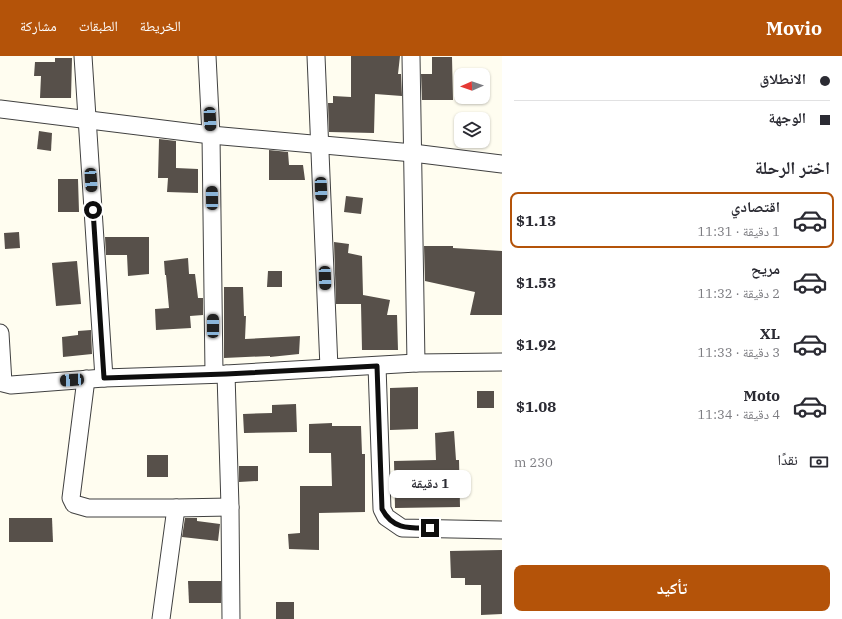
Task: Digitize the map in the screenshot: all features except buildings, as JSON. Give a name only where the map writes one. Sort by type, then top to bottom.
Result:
[{"type":"street","points":[[83,56],[104,378]]},
{"type":"street","points":[[207,56],[220,374],[230,507],[231,619]]},
{"type":"street","points":[[316,56],[329,368]]},
{"type":"street","points":[[411,56],[416,363]]},
{"type":"street","points":[[0,109],[211,134],[413,153],[502,164]]},
{"type":"street","points":[[0,333],[4,383],[11,385],[104,378],[220,374],[416,363],[502,362]]},
{"type":"street","points":[[377,366],[382,509],[386,517],[402,528],[502,530]]},
{"type":"street","points":[[86,379],[71,498],[74,504],[88,508],[230,507]]},
{"type":"street","points":[[161,619],[176,508]]},
{"type":"route","points":[[93,210],[104,378],[214,373],[226,374],[377,366],[382,509],[386,517],[402,528],[430,528]]}]
